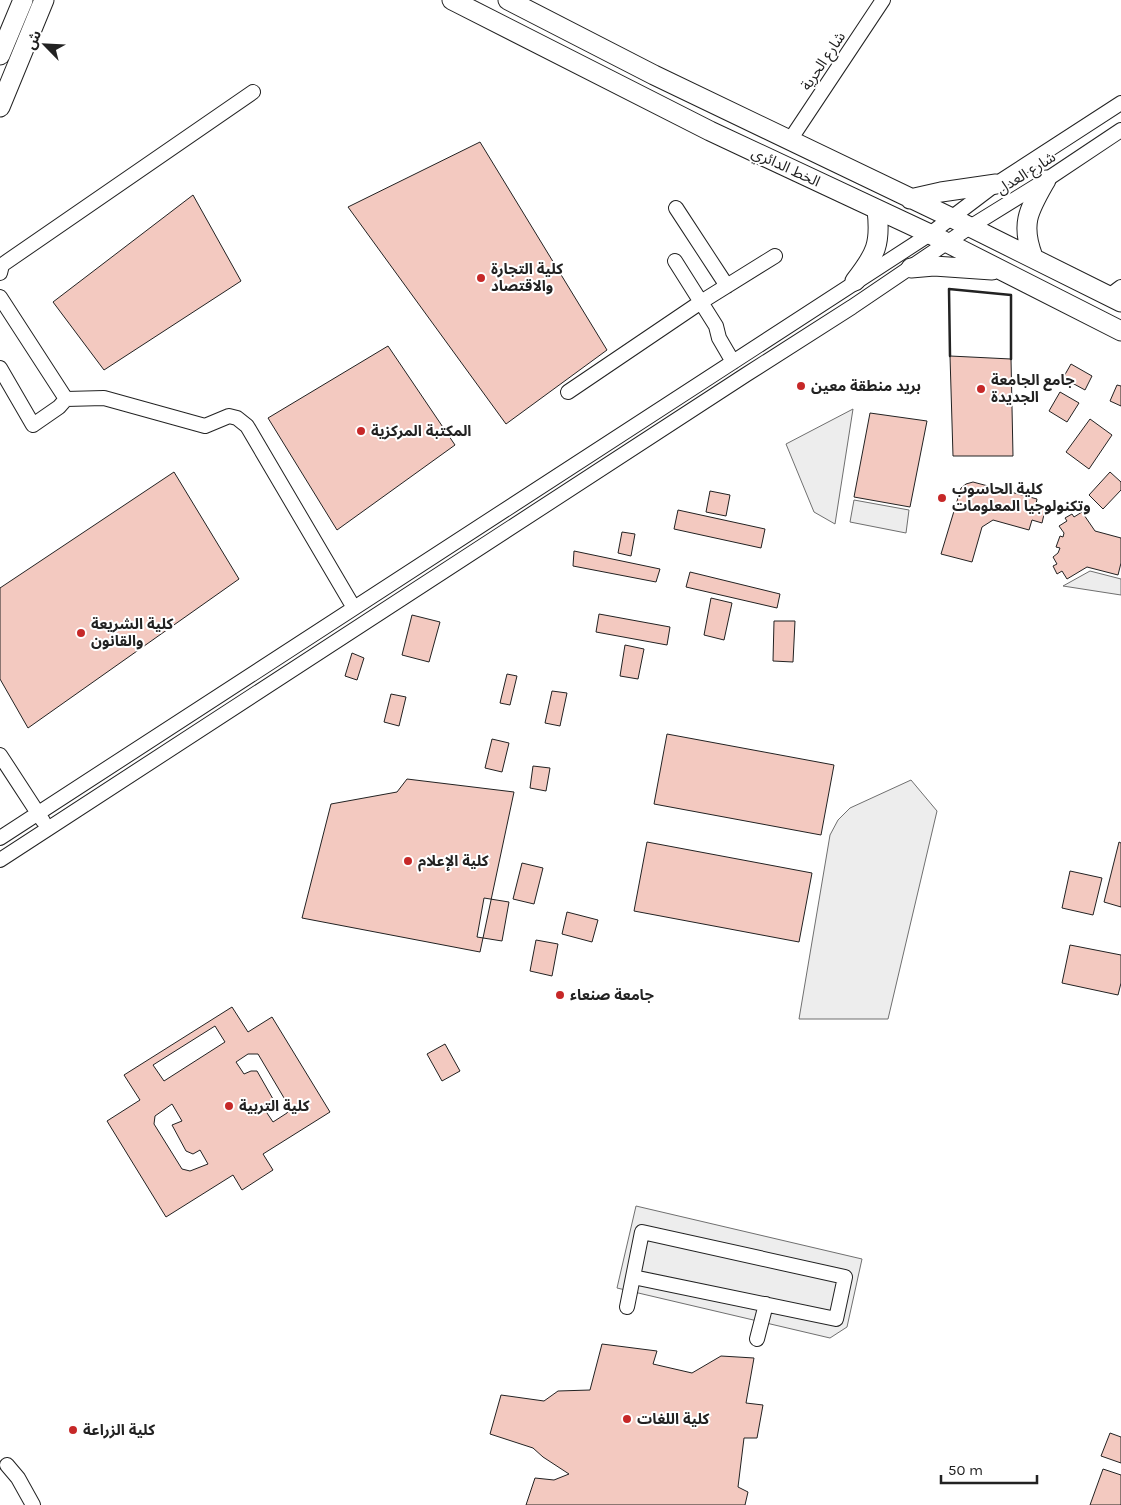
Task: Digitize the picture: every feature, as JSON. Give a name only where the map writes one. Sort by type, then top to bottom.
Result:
[{"type":"main road","points":[[0,55],[23,0]]},
{"type":"main road","points":[[0,107],[44,0]]},
{"type":"main road","name":"الخط الدائري","points":[[452,0],[710,131],[930,234],[1121,330]]},
{"type":"main road","points":[[508,27],[516,2]]},
{"type":"main road","name":"الخط الدائري","points":[[516,2],[654,75],[1033,258],[1117,295]]},
{"type":"main road","points":[[1033,258],[1027,242],[1026,226],[1032,207],[1046,180]]},
{"type":"main road","points":[[910,199],[941,192],[996,184]]},
{"type":"main road","points":[[855,281],[874,254],[879,241],[877,210]]},
{"type":"main road","points":[[911,268],[934,266],[1003,271]]},
{"type":"street","name":"شارع الحرية","points":[[790,140],[882,0]]},
{"type":"street","points":[[0,273],[2,265],[254,92]]},
{"type":"street","name":"شارع العدل","points":[[0,838],[930,234],[996,184],[1121,103]]},
{"type":"street","name":"شارع العدل","points":[[0,860],[1121,130]]},
{"type":"street","points":[[676,208],[727,286]]},
{"type":"street","points":[[568,392],[701,302],[775,256]]},
{"type":"street","points":[[675,261],[716,326],[727,333],[737,360],[746,374]]},
{"type":"street","points":[[0,297],[66,399]]},
{"type":"street","points":[[0,368],[33,425],[66,399],[104,398],[205,426],[229,416],[237,418],[247,426],[354,608]]},
{"type":"street","points":[[0,755],[47,828]]},
{"type":"street","points":[[627,1307],[633,1277],[642,1232],[845,1278],[836,1319],[633,1277]]},
{"type":"street","points":[[757,1339],[766,1304]]},
{"type":"street","points":[[8,1465],[18,1478],[32,1505]]},
{"type":"shaded area","points":[[853,409],[835,524],[814,512],[786,444]]},
{"type":"shaded area","points":[[854,500],[909,510],[906,533],[850,522]]},
{"type":"shaded area","points":[[1090,571],[1121,579],[1121,595],[1063,586]]},
{"type":"shaded area","points":[[911,780],[937,811],[888,1019],[799,1019],[830,835],[838,820],[850,808]]},
{"type":"shaded area","points":[[636,1206],[862,1259],[847,1327],[830,1338],[617,1288]]},
{"type":"building","name":"كلية التجارة والاقتصاد","points":[[480,142],[607,350],[506,424],[348,207]]},
{"type":"building","points":[[193,195],[241,281],[104,370],[53,302]]},
{"type":"building","name":"المكتبة المركزية","points":[[388,346],[455,445],[337,530],[268,418]]},
{"type":"building","name":"جامع الجامعة الجديدة","points":[[950,356],[1011,359],[1013,456],[953,456]]},
{"type":"building","points":[[1071,364],[1092,376],[1085,390],[1063,378]]},
{"type":"building","points":[[1117,385],[1121,386],[1121,406],[1110,401]]},
{"type":"building","points":[[1060,392],[1079,403],[1067,422],[1049,411]]},
{"type":"building","points":[[870,413],[927,421],[910,507],[854,497]]},
{"type":"building","points":[[1090,419],[1112,435],[1089,469],[1066,452]]},
{"type":"building","name":"كلية الشريعة والقانون","points":[[174,472],[239,579],[28,728],[0,679],[0,588]]},
{"type":"building","points":[[1110,472],[1121,482],[1121,490],[1103,509],[1089,495]]},
{"type":"building","name":"كلية الحاسوب وتكنولوجيا المعلومات","points":[[973,482],[1037,499],[1036,504],[1046,506],[1042,523],[1032,520],[1029,530],[993,520],[982,527],[972,562],[941,554],[961,488]]},
{"type":"building","points":[[710,491],[730,495],[726,516],[706,512]]},
{"type":"building","points":[[678,510],[765,529],[761,548],[674,529]]},
{"type":"building","points":[[1082,512],[1095,531],[1121,538],[1121,563],[1118,575],[1087,567],[1067,579],[1062,571],[1057,574],[1053,566],[1057,564],[1053,557],[1058,553],[1060,548],[1056,547],[1060,536],[1063,537],[1064,533],[1059,526],[1067,521],[1065,518],[1072,514],[1074,517]]},
{"type":"building","points":[[622,532],[635,534],[631,556],[618,553]]},
{"type":"building","points":[[574,551],[660,569],[656,582],[573,566]]},
{"type":"building","points":[[690,572],[780,594],[777,608],[686,587]]},
{"type":"building","points":[[711,598],[732,603],[724,640],[704,635]]},
{"type":"building","points":[[599,614],[670,627],[667,645],[596,632]]},
{"type":"building","points":[[412,615],[440,622],[429,662],[402,655]]},
{"type":"building","points":[[774,621],[795,621],[793,662],[773,661]]},
{"type":"building","points":[[625,645],[644,649],[638,679],[620,676]]},
{"type":"building","points":[[352,653],[364,658],[357,680],[345,676]]},
{"type":"building","points":[[507,674],[517,676],[510,705],[500,703]]},
{"type":"building","points":[[552,691],[567,693],[560,726],[545,723]]},
{"type":"building","points":[[391,694],[406,697],[399,726],[384,722]]},
{"type":"building","points":[[667,734],[834,765],[821,835],[654,804]]},
{"type":"building","points":[[492,739],[509,743],[502,772],[485,768]]},
{"type":"building","points":[[533,766],[550,768],[546,791],[530,788]]},
{"type":"building","name":"كلية الإعلام","points":[[407,779],[514,792],[480,952],[302,918],[331,804],[397,792]]},
{"type":"building","points":[[647,842],[812,873],[799,942],[634,911]]},
{"type":"building","points":[[1119,842],[1121,843],[1121,907],[1104,902]]},
{"type":"building","points":[[522,863],[543,868],[534,904],[513,899]]},
{"type":"building","points":[[1070,871],[1102,878],[1093,915],[1062,908]]},
{"type":"building","points":[[484,898],[509,902],[502,941],[477,937]]},
{"type":"building","points":[[567,912],[598,920],[592,942],[562,934]]},
{"type":"building","points":[[536,940],[558,944],[552,976],[530,971]]},
{"type":"building","points":[[1070,945],[1121,955],[1121,983],[1118,995],[1062,983]]},
{"type":"building","name":"كلية التربية","points":[[232,1007],[248,1032],[272,1017],[330,1112],[263,1154],[273,1170],[242,1190],[233,1175],[166,1217],[107,1121],[140,1100],[124,1075]],"holes":[[[215,1026],[225,1042],[164,1081],[153,1065]],[[248,1054],[258,1054],[290,1108],[287,1113],[273,1122],[263,1107],[273,1099],[257,1071],[244,1074],[236,1062]],[[172,1104],[182,1121],[172,1125],[186,1151],[193,1154],[200,1150],[208,1164],[190,1171],[182,1169],[154,1124],[155,1116]]]},
{"type":"building","points":[[445,1044],[460,1071],[442,1081],[427,1054]]},
{"type":"building","name":"كلية اللغات","points":[[602,1344],[657,1351],[653,1364],[692,1373],[721,1356],[754,1358],[746,1403],[763,1405],[757,1438],[744,1438],[738,1487],[748,1492],[745,1505],[526,1505],[535,1478],[554,1480],[569,1474],[533,1448],[490,1434],[501,1395],[544,1401],[558,1391],[590,1390]]},
{"type":"building","points":[[1110,1433],[1121,1437],[1121,1463],[1101,1456]]},
{"type":"building","points":[[1103,1469],[1121,1475],[1121,1505],[1090,1505]]},
{"type":"wall","points":[[950,356],[949,289],[1011,295],[1011,359]]},
{"type":"place","name":"كلية التجارة والاقتصاد","points":[[481,278]]},
{"type":"place","name":"بريد منطقة معين","points":[[801,386]]},
{"type":"place","name":"جامع الجامعة الجديدة","points":[[981,389]]},
{"type":"place","name":"المكتبة المركزية","points":[[361,431]]},
{"type":"place","name":"كلية الحاسوب وتكنولوجيا المعلومات","points":[[942,498]]},
{"type":"place","name":"كلية الشريعة والقانون","points":[[81,633]]},
{"type":"place","name":"كلية الإعلام","points":[[408,861]]},
{"type":"place","name":"جامعة صنعاء","points":[[560,995]]},
{"type":"place","name":"كلية التربية","points":[[229,1106]]},
{"type":"place","name":"كلية اللغات","points":[[627,1419]]},
{"type":"place","name":"كلية الزراعة","points":[[73,1430]]}]
